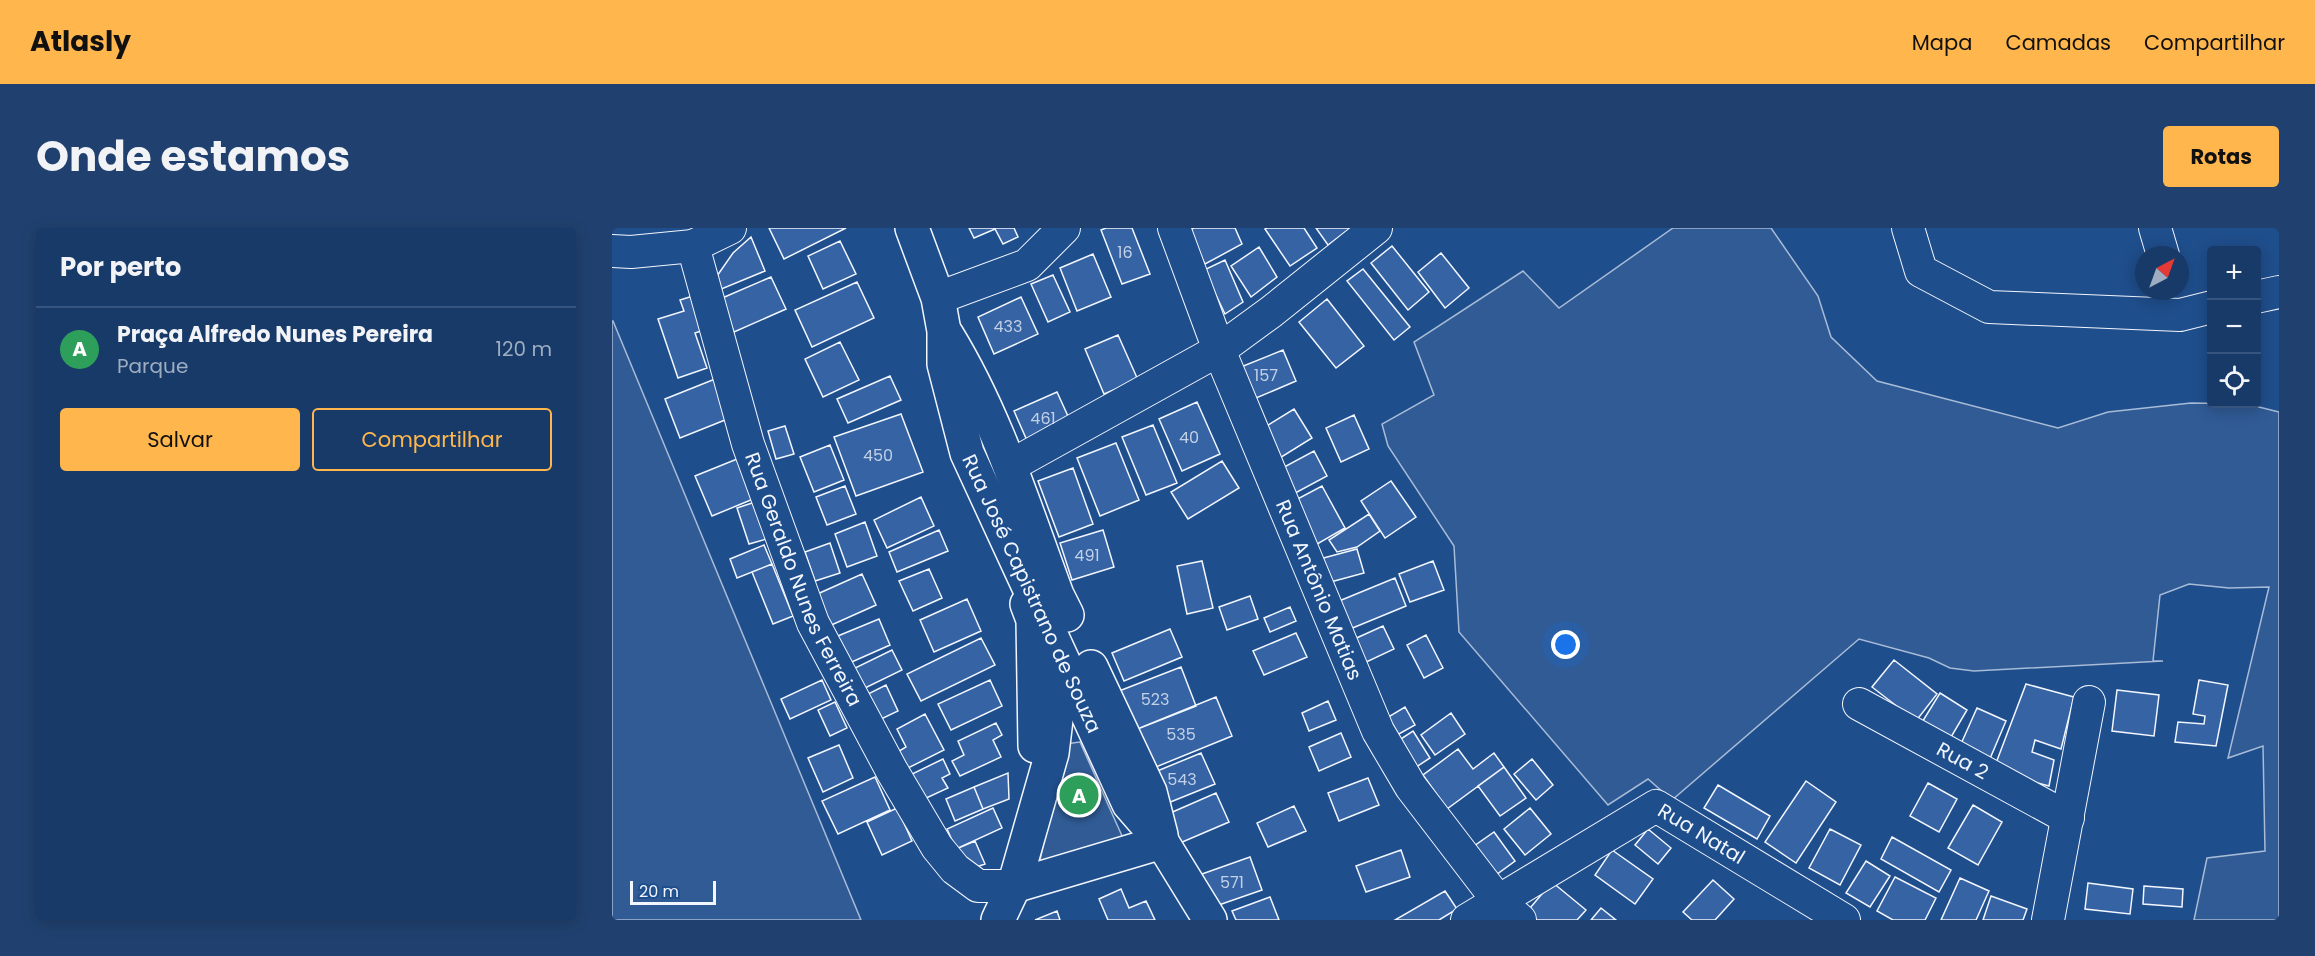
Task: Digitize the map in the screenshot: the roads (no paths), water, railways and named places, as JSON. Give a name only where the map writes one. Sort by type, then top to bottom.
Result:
[{"type":"main road","name":"Rua José Capistrano de Souza","points":[[912,228],[938,298],[944,331],[944,364],[967,453],[1129,804],[1162,842],[1210,920]]},
{"type":"main road","name":"Rua José Capistrano de Souza","points":[[944,331],[980,393],[1010,466],[1057,595],[1150,792],[1162,842]]},
{"type":"main road","points":[[967,453],[998,467],[1010,466]]},
{"type":"main road","points":[[997,516],[1032,621],[1036,731],[1030,835]]},
{"type":"main road","points":[[998,920],[1014,886],[1052,753],[1060,654],[1057,595]]},
{"type":"main road","points":[[1014,886],[1162,842]]},
{"type":"street","points":[[612,251],[631,252],[693,246],[730,228]]},
{"type":"street","points":[[938,298],[1026,265],[1064,228]]},
{"type":"street","name":"Rua Antônio Matias","points":[[1174,228],[1219,350],[1378,731],[1412,787],[1510,911]]},
{"type":"street","points":[[1010,466],[1219,350],[1271,312],[1376,228]]},
{"type":"street","points":[[1908,228],[1921,271],[1989,307],[2177,303],[2207,307]]},
{"type":"street","points":[[2155,228],[2160,246]]},
{"type":"street","name":"Rua Geraldo Nunes Ferreira","points":[[693,246],[748,444],[813,623],[892,771],[937,847],[955,869],[978,886],[1014,886]]},
{"type":"street","points":[[2261,296],[2279,292]]},
{"type":"street","points":[[2048,920],[2089,702]]},
{"type":"street","name":"Rua 2","points":[[1859,704],[2067,818]]},
{"type":"street","name":"Rua Natal","points":[[1467,920],[1510,911],[1656,806],[1844,920]]},
{"type":"place","name":"Praça Alfredo Nunes Pereira","points":[[1079,795]]}]
